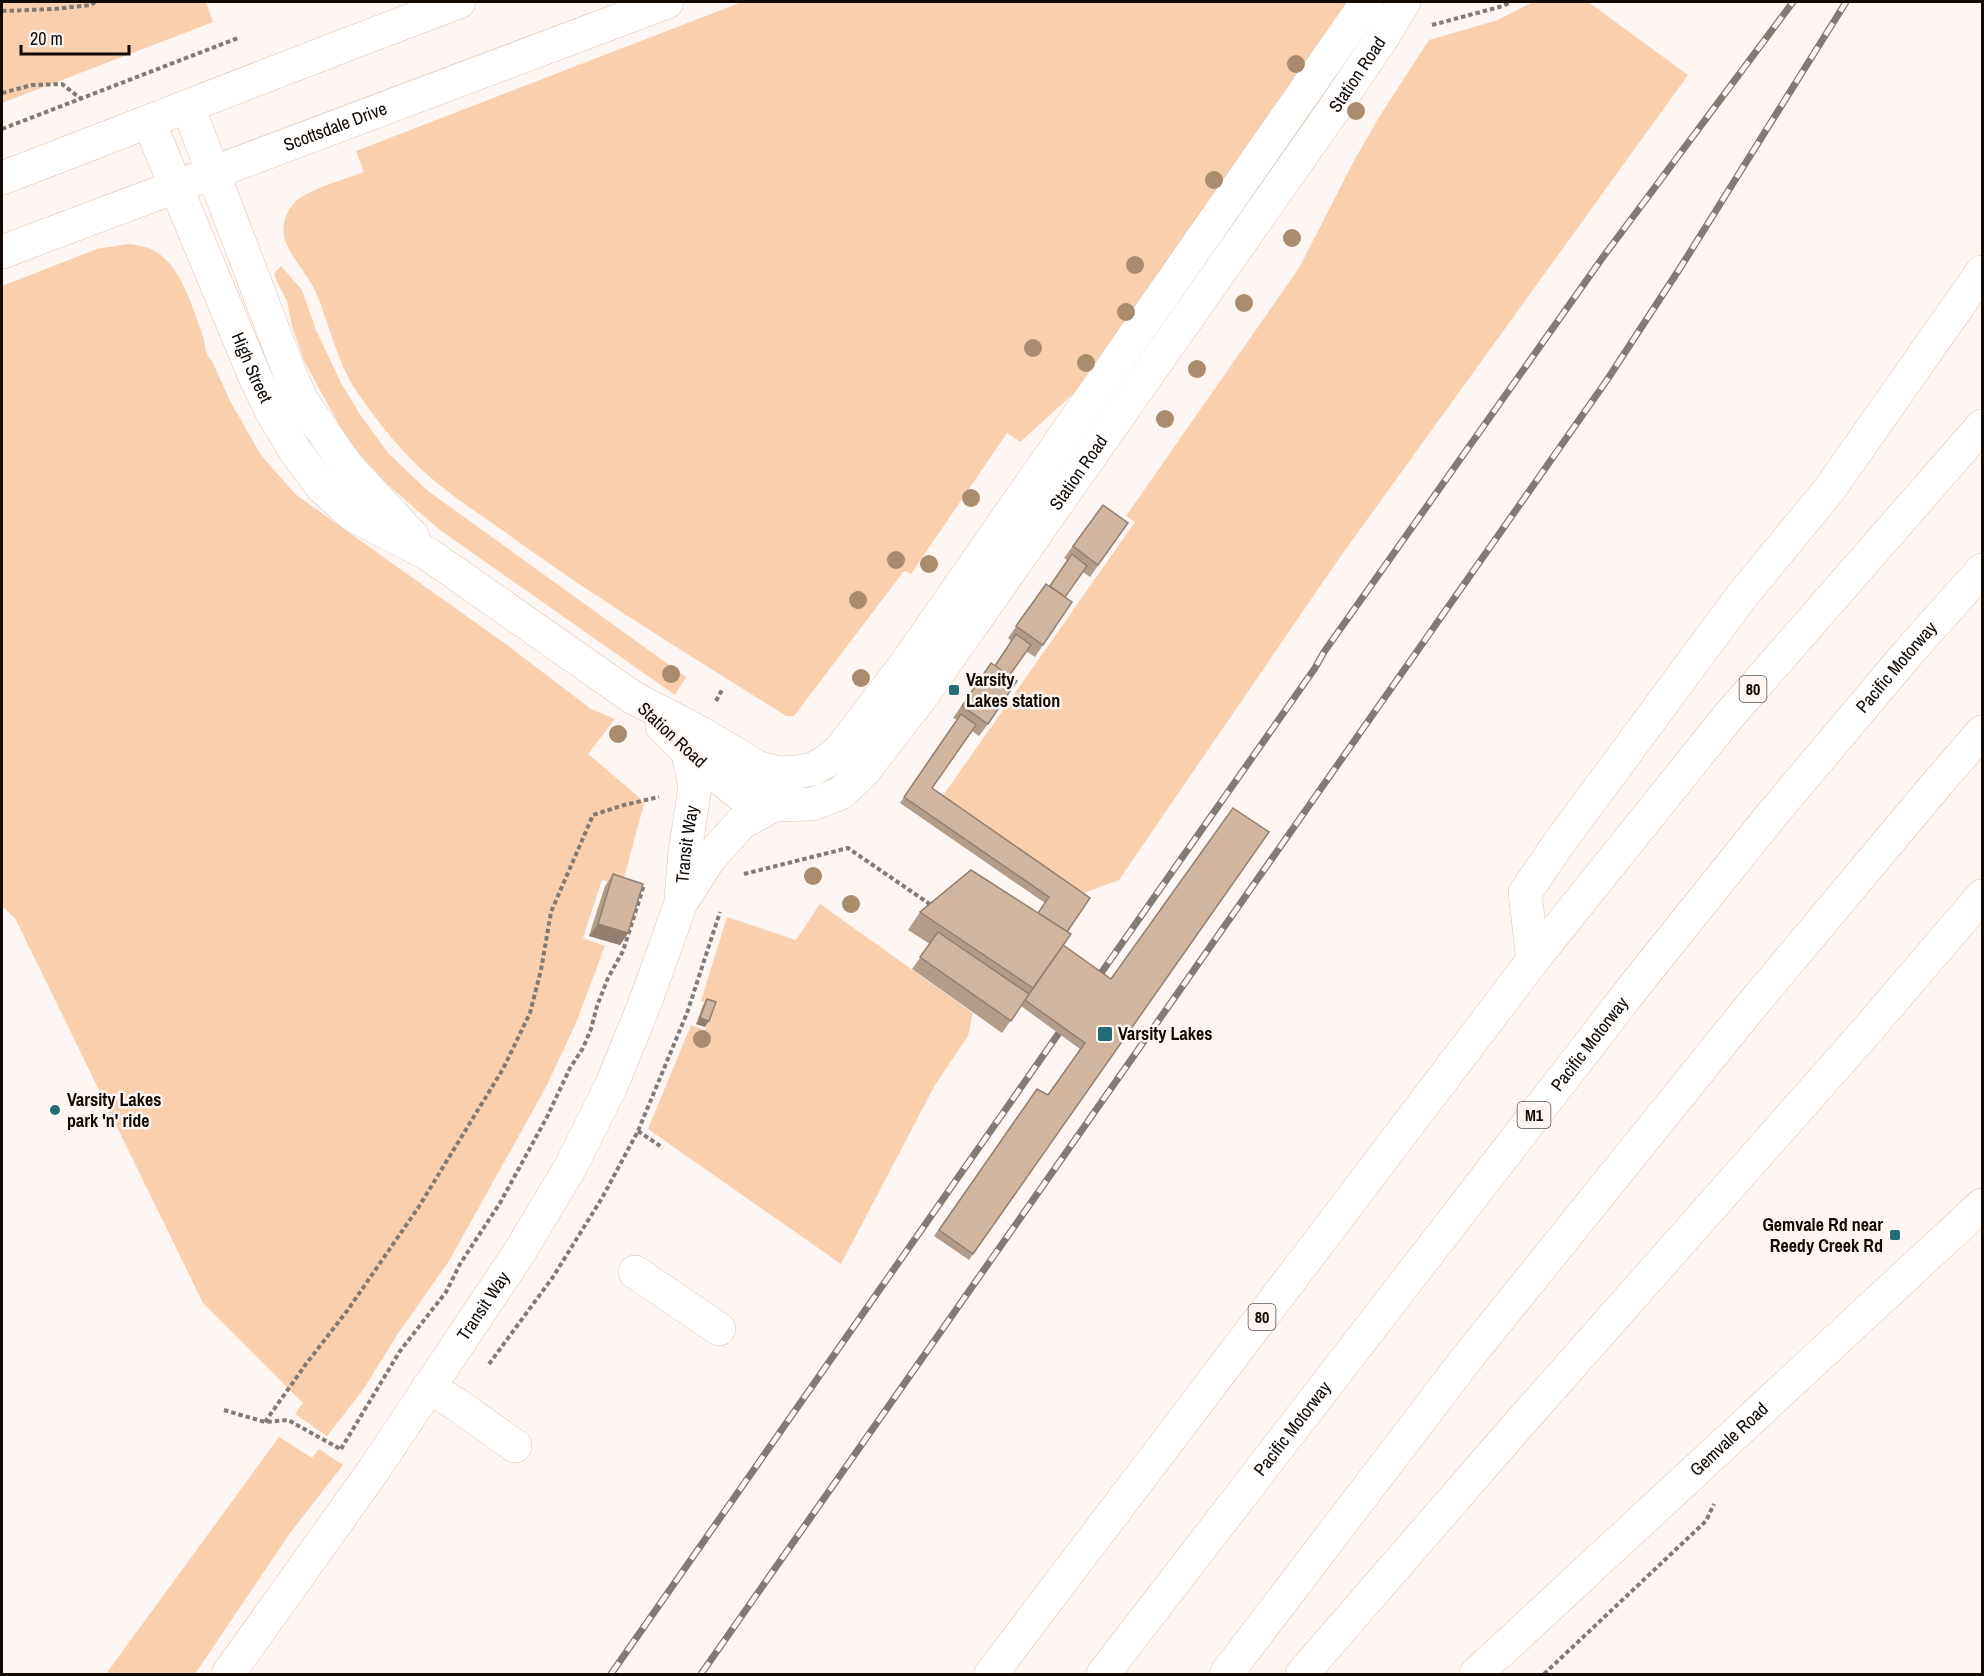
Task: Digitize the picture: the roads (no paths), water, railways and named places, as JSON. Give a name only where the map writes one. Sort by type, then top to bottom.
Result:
[{"type":"main road","points":[[2,178],[459,2]]},
{"type":"main road","name":"Scottsdale Drive","points":[[2,252],[667,2]]},
{"type":"main road","name":"Station Road","points":[[632,697],[699,732],[759,768],[779,772],[813,769],[840,750],[905,665],[1367,2]]},
{"type":"main road","name":"Station Road","points":[[632,697],[688,752],[741,795],[774,805],[813,804],[841,793],[864,772],[919,700],[1384,35],[1404,2]]},
{"type":"main road","name":"High Street","points":[[188,107],[302,401],[347,466],[428,554]]},
{"type":"main road","name":"High Street","points":[[149,122],[255,377],[273,414],[296,452],[323,488],[353,515],[428,554],[632,697]]},
{"type":"main road","points":[[1533,960],[1525,893],[1741,597],[1829,490],[1983,272]]},
{"type":"main road","name":"80","points":[[991,1674],[1533,960],[1727,718],[1983,426]]},
{"type":"main road","name":"Pacific Motorway","points":[[1103,1674],[1636,984],[1770,817],[1908,653],[1983,570]]},
{"type":"main road","points":[[1226,1674],[1468,1357],[1747,1011],[1928,794],[1983,732]]},
{"type":"main road","name":"Transit Way","points":[[681,903],[685,852],[695,788],[688,752]]},
{"type":"main road","name":"Transit Way","points":[[228,1674],[373,1471],[519,1253],[570,1168],[612,1084],[645,1003],[681,903],[709,859],[741,823],[774,805]]},
{"type":"main road","points":[[1302,1674],[1983,896]]},
{"type":"main road","name":"Gemvale Road","points":[[1476,1674],[1983,1205]]},
{"type":"main road","points":[[635,1272],[719,1329]]},
{"type":"main road","points":[[428,1387],[515,1446]]},
{"type":"railway","points":[[1092,986],[1603,257],[1793,2]]},
{"type":"railway","points":[[701,1674],[1607,380],[1682,265],[1846,2]]},
{"type":"railway","points":[[611,1674],[1068,1020]]},
{"type":"place","name":"Varsity Lakes station","points":[[954,690]]},
{"type":"place","name":"Varsity Lakes","points":[[1105,1034]]},
{"type":"place","name":"Varsity Lakes park 'n' ride","points":[[55,1110]]},
{"type":"place","name":"Gemvale Rd near Reedy Creek Rd","points":[[1895,1235]]}]
